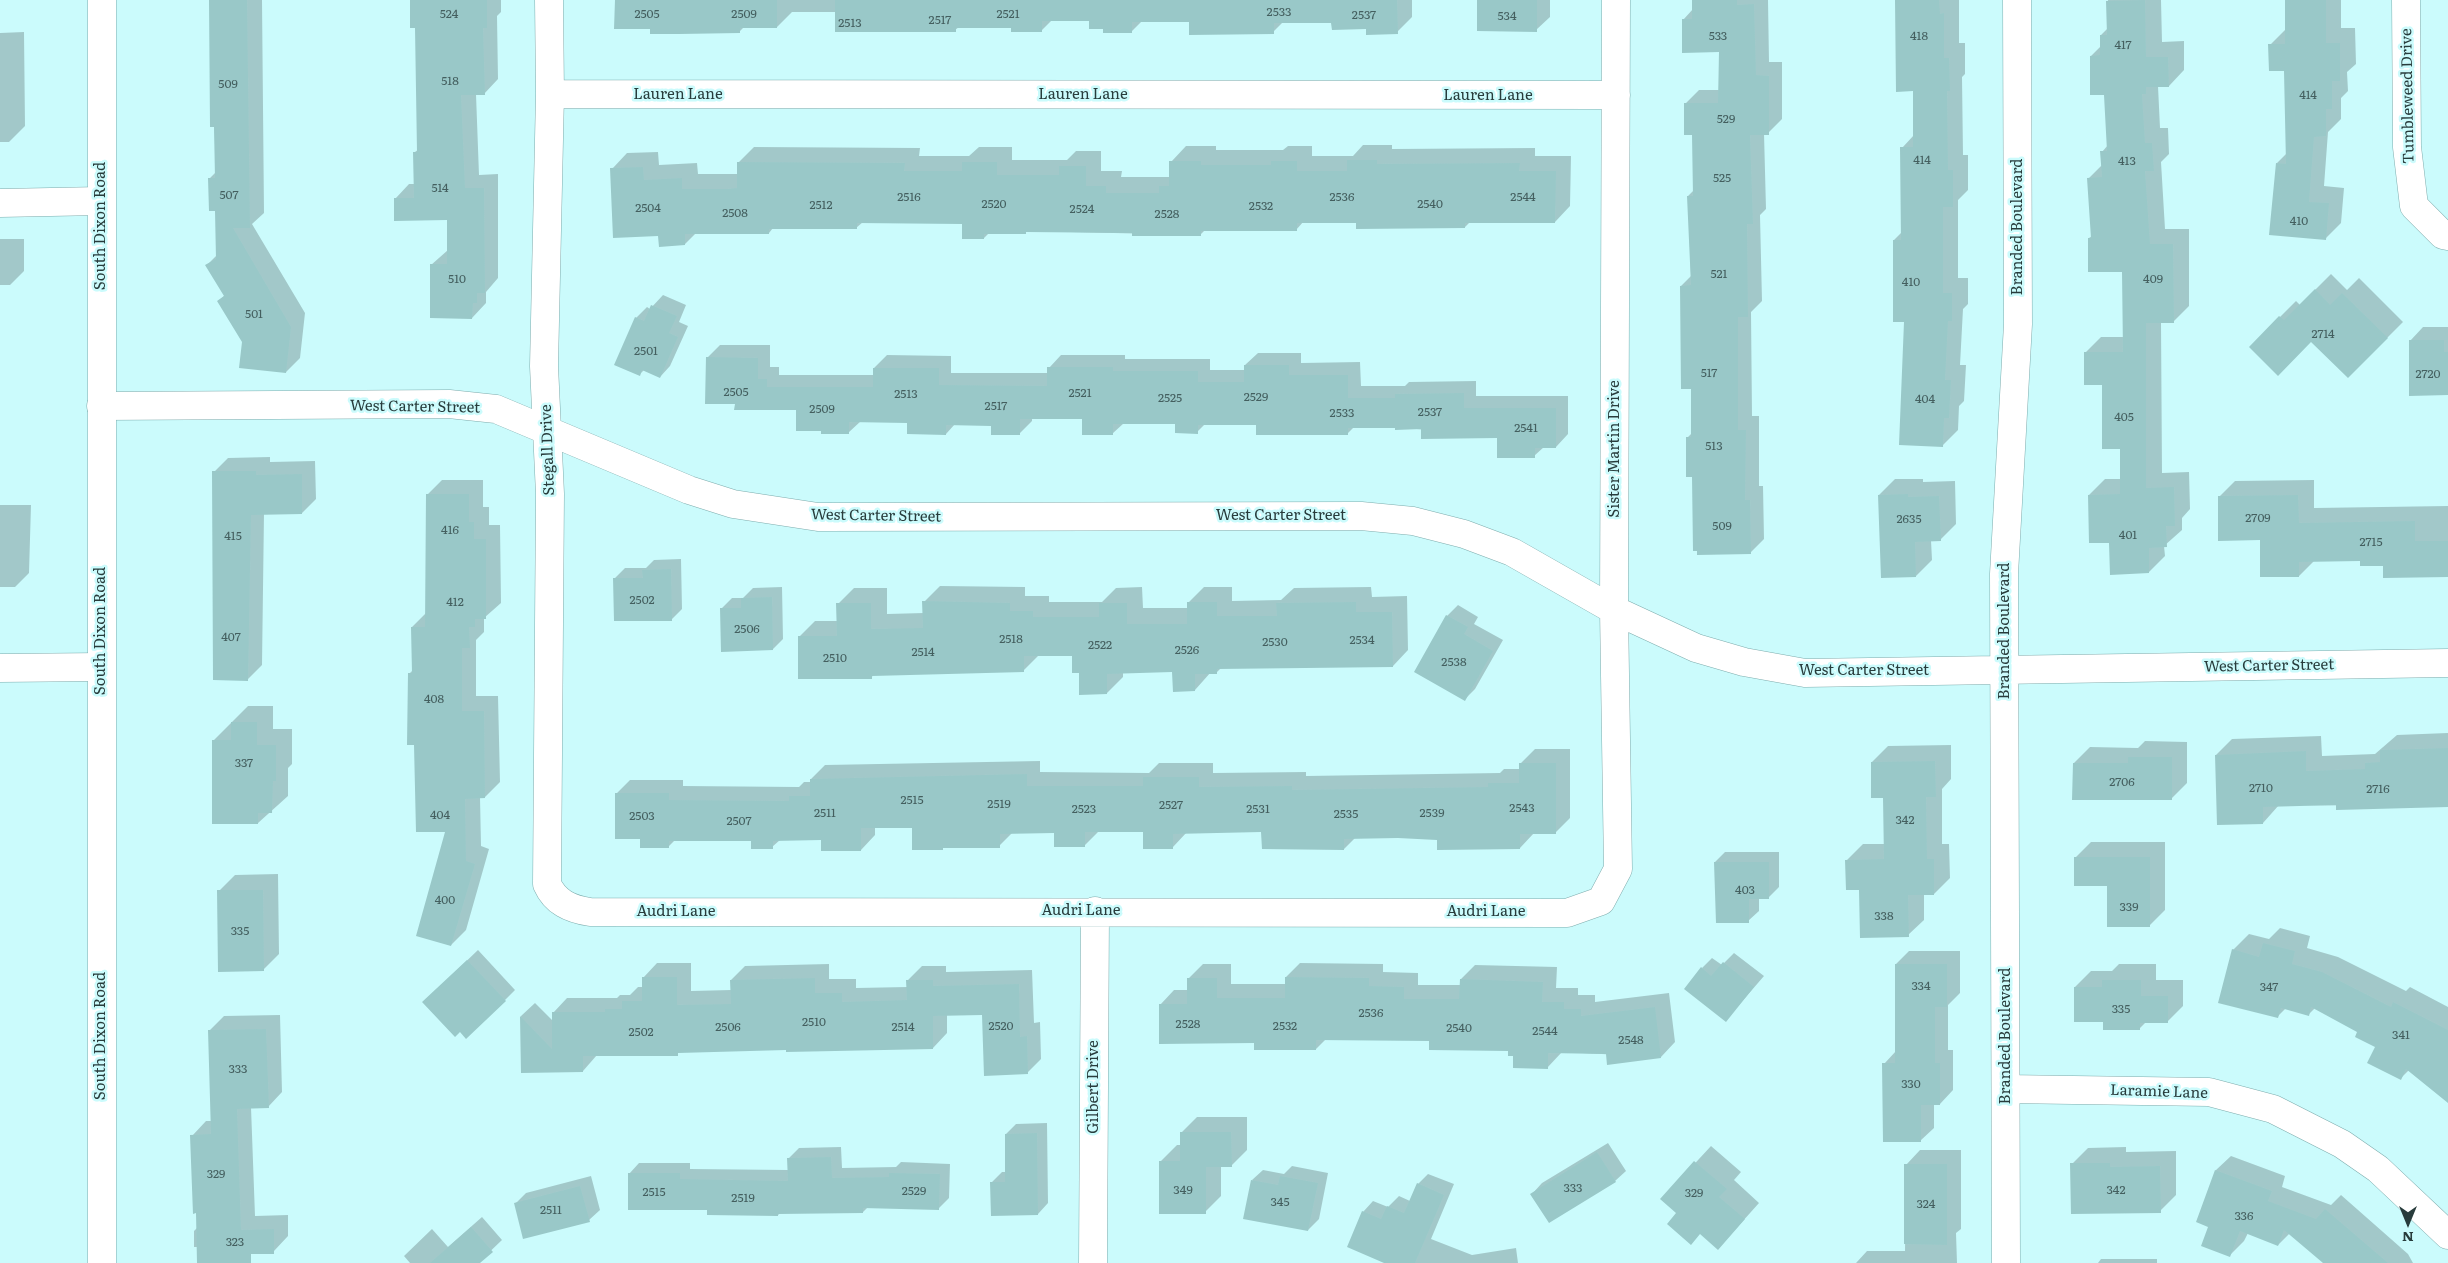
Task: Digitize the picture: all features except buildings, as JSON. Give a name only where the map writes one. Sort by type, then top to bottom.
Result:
[{"type":"street","name":"South Dixon Road","points":[[102,0],[102,1263]]},
{"type":"street","name":"Stegall Drive","points":[[549,0],[550,94],[544,366],[550,494],[546,884],[554,897]]},
{"type":"street","name":"Sister Martin Drive","points":[[1606,895],[1618,869],[1614,610],[1616,0]]},
{"type":"street","name":"Branded Boulevard","points":[[2006,1263],[2006,671],[2004,574],[2018,324],[2017,0]]},
{"type":"street","name":"Tumbleweed Drive","points":[[2406,0],[2407,147],[2414,206],[2443,234],[2448,236]]},
{"type":"street","name":"Lauren Lane","points":[[550,94],[1616,95]]},
{"type":"street","points":[[0,203],[101,201]]},
{"type":"street","name":"West Carter Street","points":[[101,406],[449,404],[496,409],[689,490],[724,502],[818,518],[1361,516],[1413,521],[1464,534],[1512,552],[1614,610],[1696,648],[1744,662],[1805,673],[2448,663]]},
{"type":"street","points":[[0,668],[102,667]]},
{"type":"street","name":"Audri Lane","points":[[554,897],[573,909],[590,912],[1095,911],[1567,913],[1601,901],[1606,895]]},
{"type":"street","name":"Gilbert Drive","points":[[1093,1263],[1095,911]]},
{"type":"street","name":"Laramie Lane","points":[[2006,1089],[2209,1092],[2273,1109],[2342,1144],[2371,1164],[2448,1235]]}]
